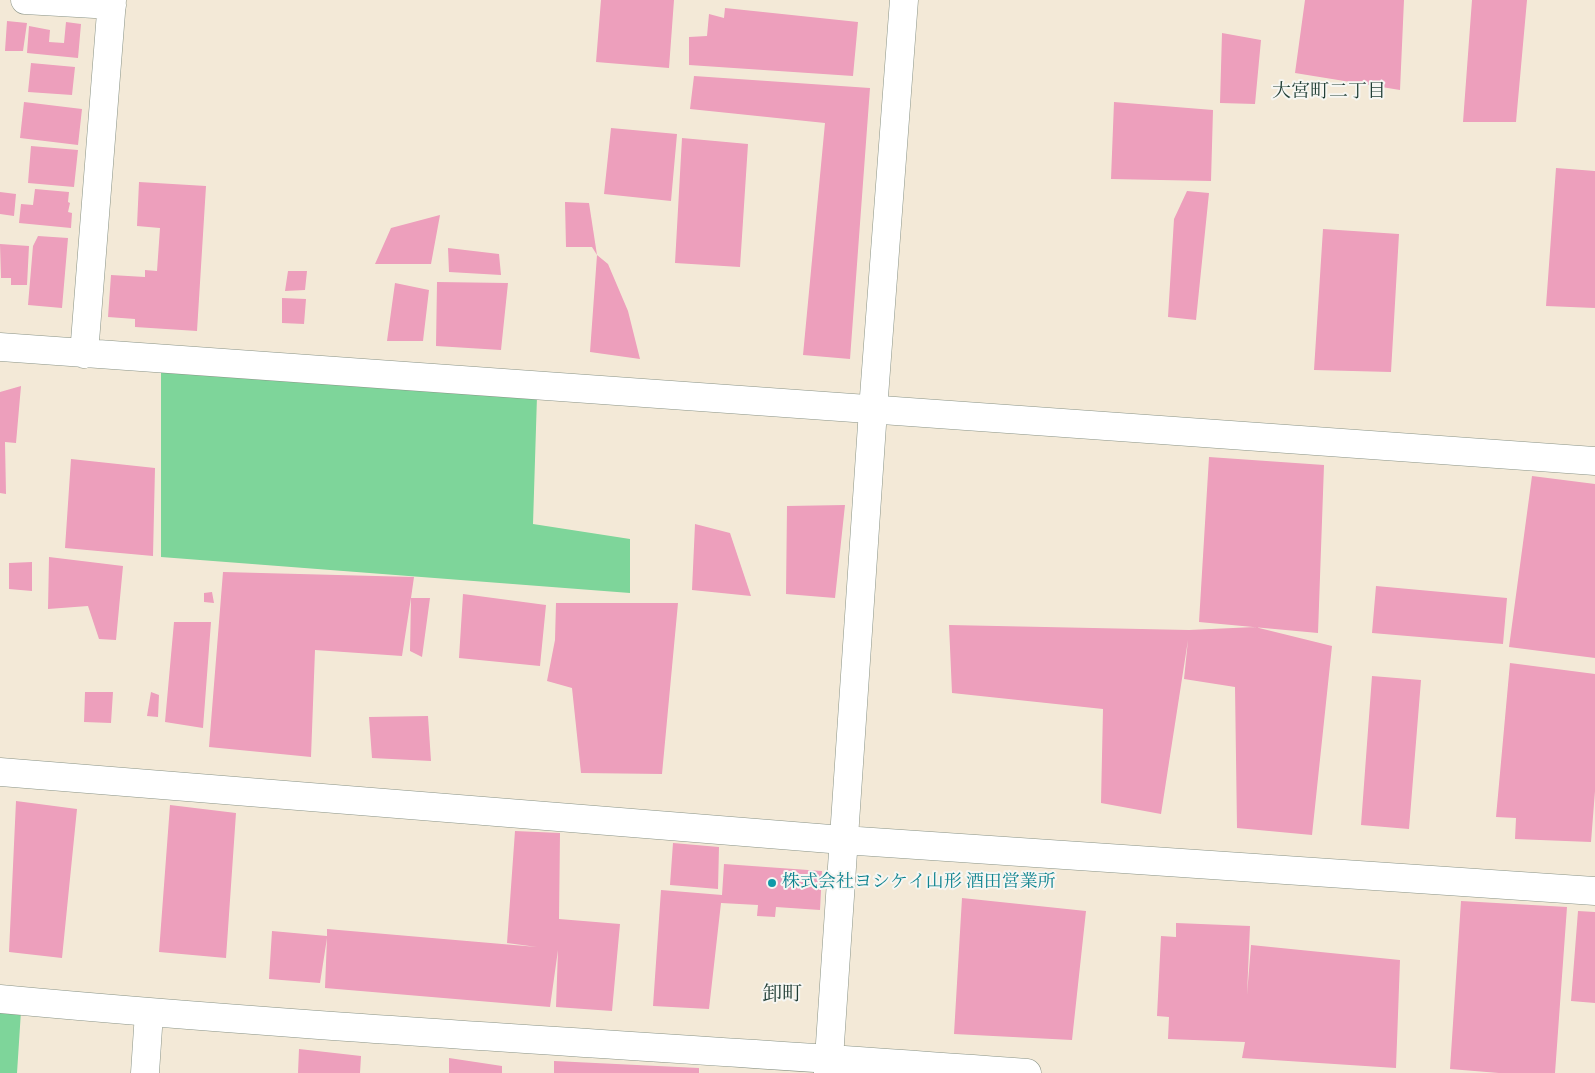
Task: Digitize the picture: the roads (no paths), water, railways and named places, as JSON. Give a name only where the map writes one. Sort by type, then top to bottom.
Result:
[{"type":"street","points":[[25,0],[112,2],[84,354]]},
{"type":"street","points":[[828,1066],[873,410],[904,0]]},
{"type":"street","points":[[0,347],[1595,461]]},
{"type":"street","points":[[0,772],[843,840],[1595,891]]},
{"type":"street","points":[[0,999],[149,1013],[828,1066],[1027,1073]]},
{"type":"street","points":[[145,1073],[149,1013]]},
{"type":"place","name":"株式会社ヨシケイ山形 酒田営業所","points":[[772,883]]},
{"type":"district","name":"大宮町二丁目","points":[[1329,92]]},
{"type":"district","name":"卸町","points":[[782,995]]}]
